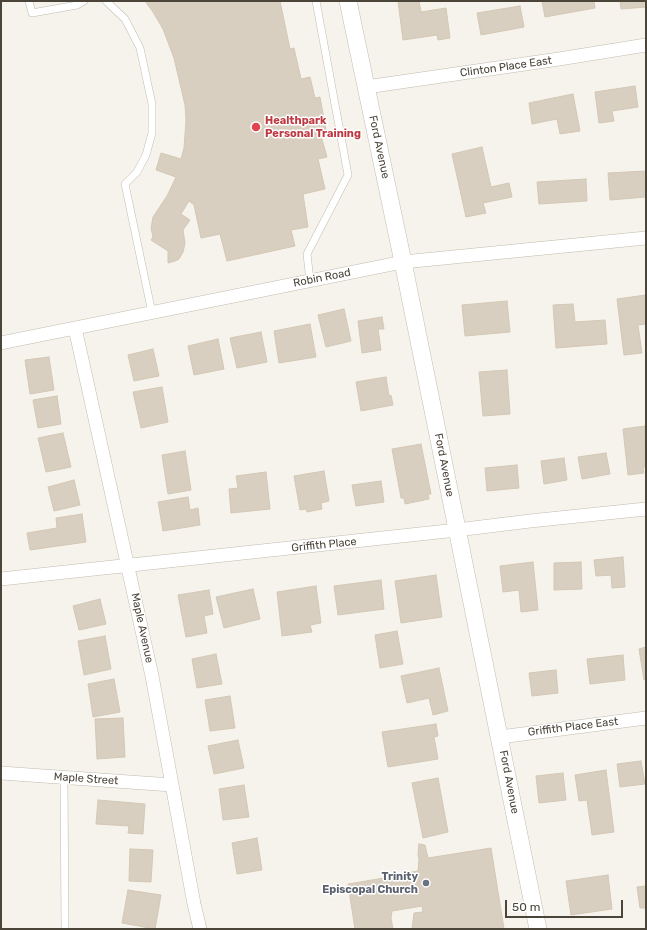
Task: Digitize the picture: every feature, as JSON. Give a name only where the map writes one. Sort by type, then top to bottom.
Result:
[{"type":"street","name":"Ford Avenue","points":[[348,1],[403,262],[538,929]]},
{"type":"street","name":"Clinton Place East","points":[[366,87],[646,45]]},
{"type":"street","name":"Robin Road","points":[[1,343],[403,262],[646,238]]},
{"type":"street","name":"Maple Avenue","points":[[75,328],[152,676],[194,904],[200,929]]},
{"type":"street","name":"Griffith Place","points":[[1,579],[646,509]]},
{"type":"street","name":"Griffith Place East","points":[[500,737],[646,718]]},
{"type":"street","name":"Maple Street","points":[[1,773],[172,785]]},
{"type":"lane","points":[[29,1],[32,13],[77,5],[84,1]]},
{"type":"lane","points":[[106,1],[125,19],[140,48],[152,104],[152,133],[146,155],[137,172],[125,184],[152,313]]},
{"type":"lane","points":[[310,281],[307,254],[348,175],[316,1]]},
{"type":"lane","points":[[64,777],[65,929]]},
{"type":"building","name":"Healthpark Personal Training","points":[[145,1],[280,1],[290,49],[294,48],[301,79],[310,77],[315,98],[320,97],[327,135],[321,136],[327,157],[318,159],[325,189],[303,194],[308,227],[291,230],[295,246],[227,261],[220,234],[201,238],[194,205],[189,201],[181,214],[190,220],[183,230],[185,243],[183,252],[179,259],[168,263],[168,251],[151,240],[153,237],[151,228],[153,217],[167,196],[176,177],[156,170],[161,153],[181,159],[184,148],[186,120],[185,105],[174,58],[163,29]]},
{"type":"building","points":[[398,1],[419,1],[421,12],[446,8],[450,38],[438,40],[437,35],[403,40]]},
{"type":"building","points":[[542,1],[594,1],[595,8],[545,17]]},
{"type":"building","points":[[620,1],[646,1],[646,7],[621,9]]},
{"type":"building","points":[[520,6],[524,27],[481,35],[477,13]]},
{"type":"building","points":[[635,86],[638,107],[612,111],[614,121],[599,123],[595,92]]},
{"type":"building","points":[[573,94],[580,131],[560,134],[557,119],[532,124],[529,103]]},
{"type":"building","points":[[482,147],[491,187],[509,183],[512,197],[483,203],[486,213],[466,217],[452,154]]},
{"type":"building","points":[[646,171],[646,197],[610,200],[608,173]]},
{"type":"building","points":[[586,179],[587,201],[539,204],[537,182]]},
{"type":"building","points":[[646,295],[646,324],[638,325],[642,353],[624,355],[617,299]]},
{"type":"building","points":[[507,301],[510,332],[465,336],[462,305]]},
{"type":"building","points":[[573,304],[575,322],[605,320],[607,344],[556,348],[553,305]]},
{"type":"building","points":[[344,309],[351,341],[326,347],[318,315]]},
{"type":"building","points":[[382,317],[384,329],[378,329],[381,350],[362,353],[358,321]]},
{"type":"building","points":[[310,324],[316,357],[279,363],[274,331]]},
{"type":"building","points":[[261,332],[267,362],[237,368],[230,338]]},
{"type":"building","points":[[218,339],[224,369],[194,375],[188,346]]},
{"type":"building","points":[[153,349],[159,376],[134,381],[128,355]]},
{"type":"building","points":[[49,357],[54,390],[30,394],[25,360]]},
{"type":"building","points":[[507,370],[510,414],[483,416],[479,372]]},
{"type":"building","points":[[386,377],[389,396],[391,395],[393,405],[361,411],[356,382]]},
{"type":"building","points":[[162,387],[168,422],[141,428],[133,392]]},
{"type":"building","points":[[57,396],[61,424],[38,428],[33,400]]},
{"type":"building","points":[[645,426],[646,467],[643,467],[644,473],[628,475],[623,429]]},
{"type":"building","points":[[63,433],[71,467],[46,472],[38,438]]},
{"type":"building","points":[[421,444],[431,494],[428,494],[429,499],[405,504],[404,498],[401,498],[392,449]]},
{"type":"building","points":[[185,451],[191,490],[168,494],[162,455]]},
{"type":"building","points":[[606,453],[610,474],[582,479],[578,457]]},
{"type":"building","points":[[564,458],[567,480],[544,484],[541,461]]},
{"type":"building","points":[[517,465],[519,488],[487,491],[485,468]]},
{"type":"building","points":[[324,471],[329,501],[321,503],[322,509],[307,512],[306,509],[300,510],[294,476]]},
{"type":"building","points":[[266,472],[270,509],[231,513],[229,489],[238,488],[236,476]]},
{"type":"building","points":[[74,480],[80,505],[54,511],[48,487]]},
{"type":"building","points":[[381,481],[384,502],[356,506],[352,485]]},
{"type":"building","points":[[188,497],[190,510],[198,508],[200,525],[163,531],[158,502]]},
{"type":"building","points":[[82,514],[86,542],[30,550],[27,533],[57,528],[56,518]]},
{"type":"building","points":[[623,557],[625,587],[612,588],[611,575],[596,576],[594,560]]},
{"type":"building","points":[[533,562],[538,610],[521,612],[519,590],[503,592],[500,566]]},
{"type":"building","points":[[581,562],[582,589],[554,590],[554,563]]},
{"type":"building","points":[[436,575],[442,617],[401,623],[395,581]]},
{"type":"building","points":[[381,580],[384,609],[338,615],[334,586]]},
{"type":"building","points":[[316,586],[321,623],[310,625],[312,632],[282,636],[277,592]]},
{"type":"building","points":[[253,589],[260,619],[224,628],[216,597]]},
{"type":"building","points":[[209,590],[213,614],[204,616],[207,633],[186,637],[178,595]]},
{"type":"building","points":[[100,599],[106,624],[79,630],[73,606]]},
{"type":"building","points":[[397,631],[403,664],[380,668],[375,635]]},
{"type":"building","points":[[105,636],[111,669],[84,675],[78,641]]},
{"type":"building","points":[[646,647],[646,679],[644,680],[639,649]]},
{"type":"building","points":[[216,654],[222,684],[197,688],[192,659]]},
{"type":"building","points":[[623,655],[625,680],[590,684],[587,659]]},
{"type":"building","points":[[439,668],[448,711],[433,715],[429,698],[407,703],[401,676]]},
{"type":"building","points":[[556,670],[558,693],[532,696],[529,673]]},
{"type":"building","points":[[114,679],[120,712],[93,717],[88,684]]},
{"type":"building","points":[[230,696],[235,728],[210,731],[205,700]]},
{"type":"building","points":[[123,718],[125,757],[97,759],[95,719]]},
{"type":"building","points":[[436,724],[438,736],[434,737],[438,759],[388,767],[382,732]]},
{"type":"building","points":[[238,740],[244,768],[214,774],[208,746]]},
{"type":"building","points":[[641,761],[645,784],[620,787],[617,764]]},
{"type":"building","points":[[606,770],[614,832],[592,835],[587,800],[579,801],[575,775]]},
{"type":"building","points":[[563,773],[566,800],[539,803],[536,776]]},
{"type":"building","points":[[438,778],[448,832],[423,838],[412,783]]},
{"type":"building","points":[[244,785],[249,817],[223,820],[219,789]]},
{"type":"building","points":[[98,800],[145,804],[143,834],[128,833],[129,826],[96,824]]},
{"type":"building","points":[[257,838],[262,870],[237,874],[232,843]]},
{"type":"building","points":[[419,844],[425,845],[428,858],[491,848],[504,929],[412,929],[414,913],[423,912],[422,906],[392,911],[391,918],[393,929],[355,929],[348,884],[418,871]]},
{"type":"building","points":[[130,849],[153,850],[151,882],[129,881]]},
{"type":"building","points":[[608,875],[612,909],[571,915],[566,881]]},
{"type":"building","points":[[646,886],[646,908],[640,908],[637,887]]},
{"type":"building","points":[[128,890],[161,895],[155,929],[122,923]]},
{"type":"place","name":"Healthpark Personal Training","points":[[256,127]]},
{"type":"place","name":"Trinity Episcopal Church","points":[[426,883]]}]
